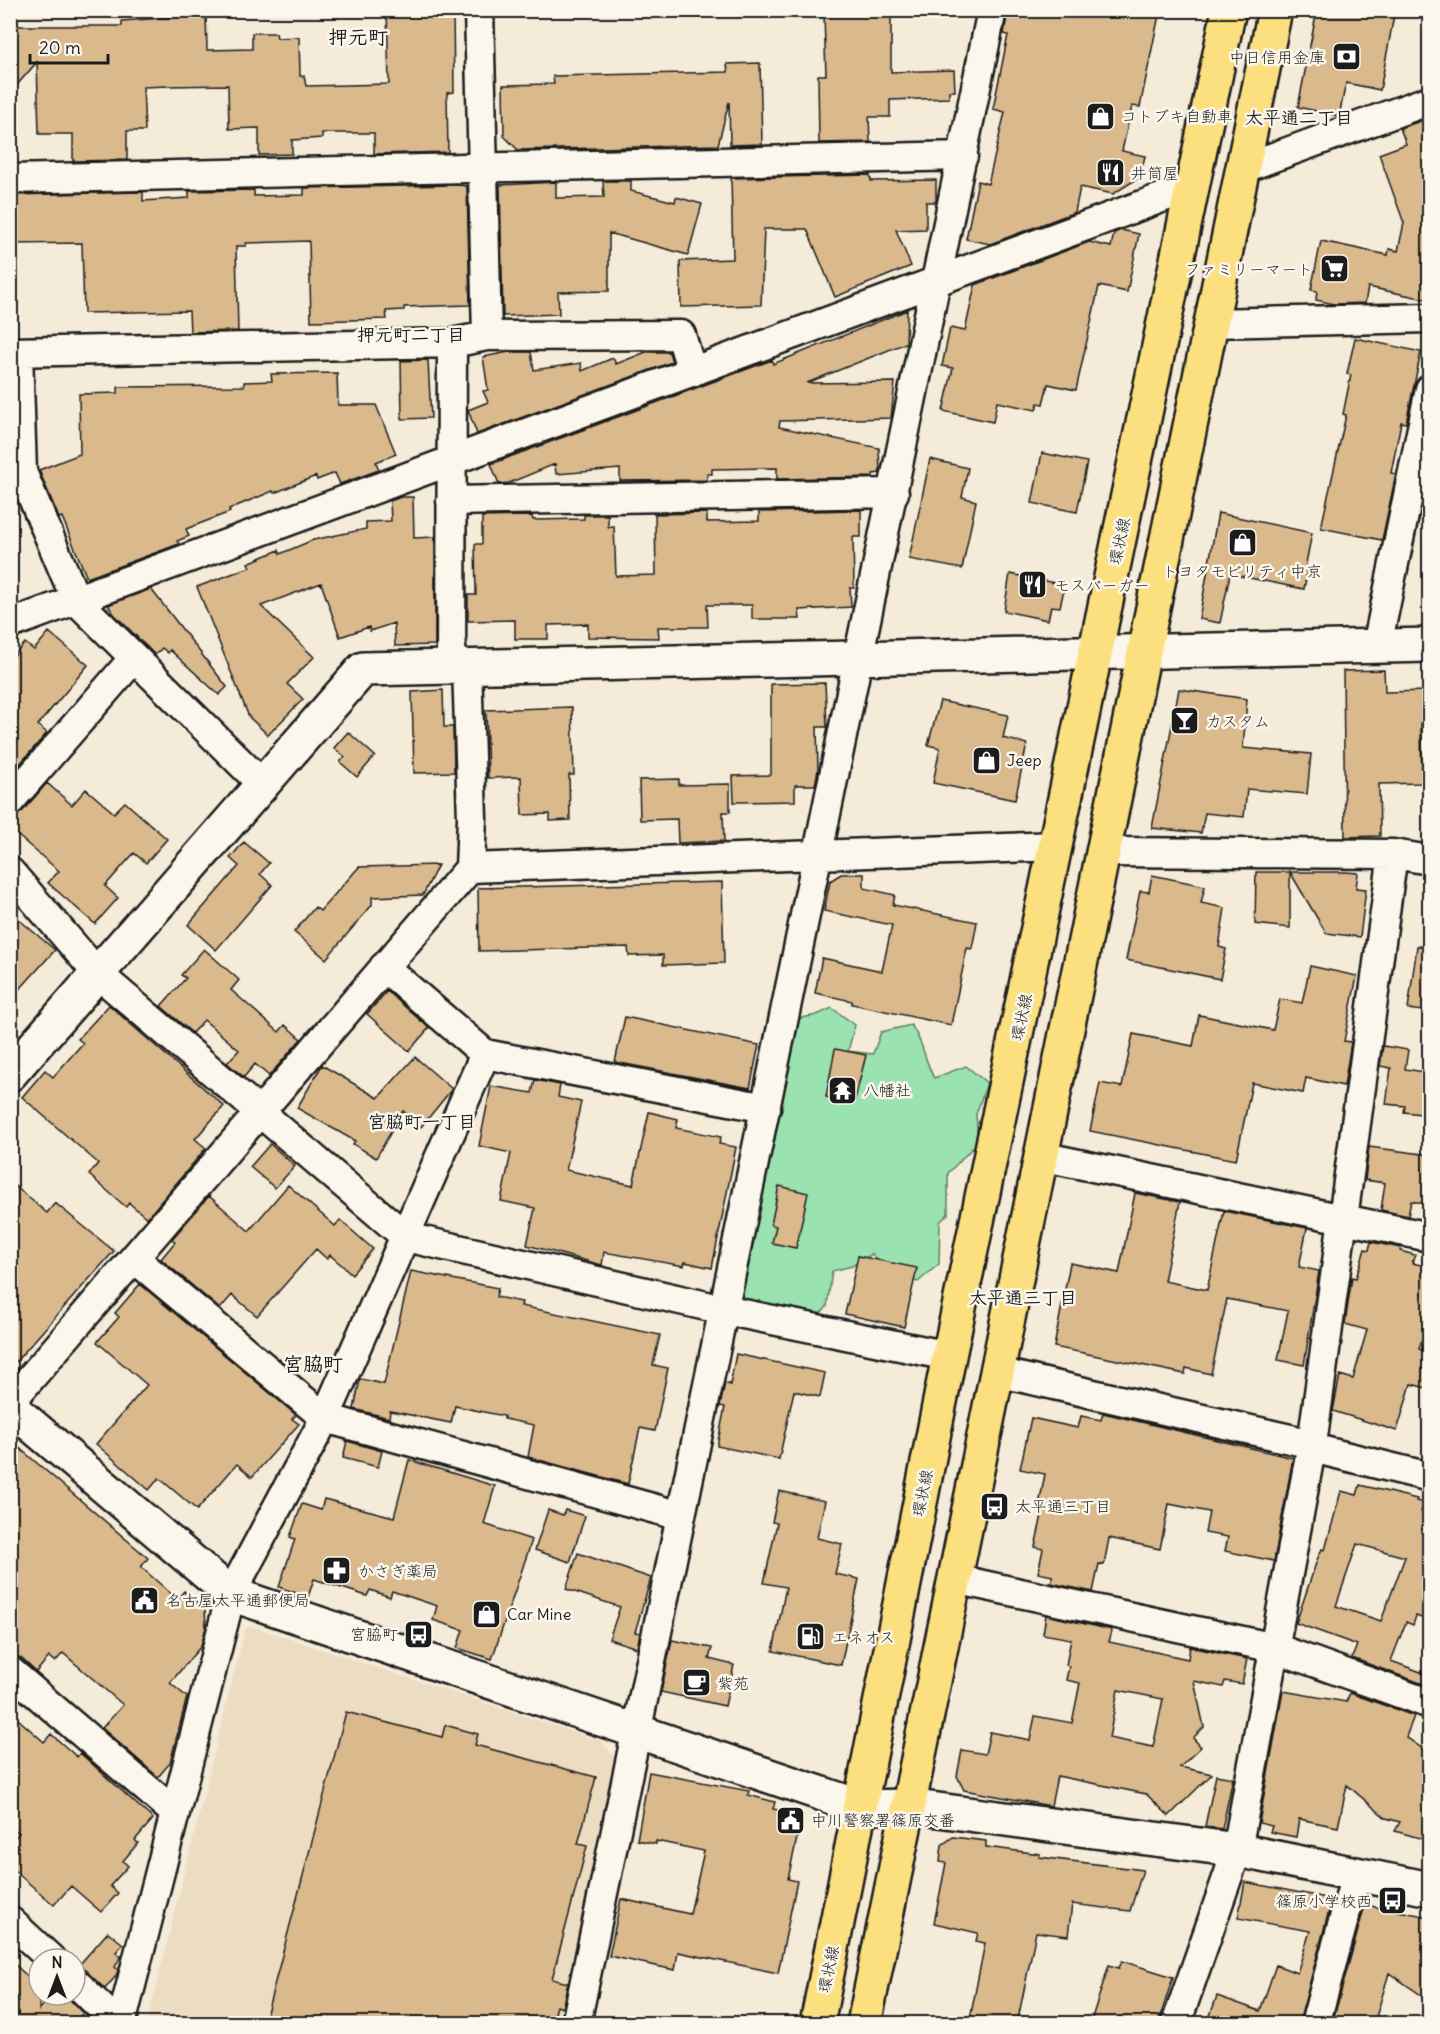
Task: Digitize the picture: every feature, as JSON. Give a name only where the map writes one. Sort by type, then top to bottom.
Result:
[{"type":"main road","name":"環状線","points":[[817,2024],[949,1356],[1057,846],[1229,10]]},
{"type":"main road","points":[[864,2024],[1275,10]]},
{"type":"street","points":[[480,10],[487,336]]},
{"type":"street","points":[[576,2024],[992,10]]},
{"type":"street","points":[[1241,169],[1430,100]]},
{"type":"street","points":[[10,178],[963,156]]},
{"type":"street","points":[[10,624],[1191,187]]},
{"type":"street","points":[[1210,323],[1430,318]]},
{"type":"street","points":[[262,784],[76,600],[22,472],[14,352],[452,343],[487,336],[681,335],[692,372]]},
{"type":"street","points":[[10,1402],[470,868],[472,819],[459,666],[451,501],[452,343]]},
{"type":"street","points":[[1377,646],[1420,477],[1430,389]]},
{"type":"street","points":[[451,501],[894,493]]},
{"type":"street","points":[[10,1074],[363,669],[1097,650],[1430,645]]},
{"type":"street","points":[[10,801],[134,658]]},
{"type":"street","points":[[470,868],[1057,846]]},
{"type":"street","points":[[1102,852],[1393,854],[1430,860]]},
{"type":"street","points":[[1176,2024],[1237,1850],[1275,1648],[1312,1446],[1393,854]]},
{"type":"street","points":[[10,872],[98,974],[406,1236],[724,1310],[949,1356]]},
{"type":"street","points":[[384,967],[485,1054],[766,1108]]},
{"type":"street","points":[[87,1993],[120,2024],[231,1594],[325,1418],[485,1054]]},
{"type":"street","points":[[1040,1156],[1430,1237]]},
{"type":"street","points":[[134,1258],[325,1418],[681,1516]]},
{"type":"street","points":[[997,1372],[1312,1446],[1430,1477]]},
{"type":"street","points":[[10,1407],[231,1594],[861,1807],[908,1806],[1237,1850],[1430,1889]]},
{"type":"street","points":[[955,1579],[1275,1648],[1430,1704]]},
{"type":"street","points":[[10,1671],[175,1813]]},
{"type":"street","points":[[1315,2024],[1356,1875]]},
{"type":"street","points":[[10,1921],[38,1947]]},
{"type":"shaded area","points":[[251,1626],[601,1741],[616,1759],[561,2023],[147,2024],[245,1629]]},
{"type":"green space","points":[[832,1008],[855,1025],[848,1051],[873,1054],[881,1032],[911,1025],[919,1038],[934,1078],[966,1066],[987,1083],[976,1114],[978,1142],[948,1173],[948,1214],[940,1222],[939,1264],[918,1282],[886,1272],[872,1254],[852,1266],[832,1271],[827,1307],[814,1320],[744,1300],[735,1288],[783,1099],[779,1085],[781,1022],[817,1015]]},
{"type":"building","points":[[387,10],[453,10],[454,92],[447,93],[448,152],[374,154],[374,133],[322,133],[322,138],[292,140],[292,154],[259,155],[259,128],[229,129],[228,85],[168,86],[143,87],[145,131],[127,131],[127,160],[73,161],[73,134],[39,134],[37,62],[10,93],[10,26],[122,26],[122,21],[206,15],[207,50],[252,49],[252,33],[276,33],[277,38],[299,37],[300,76],[304,76],[306,86],[389,84]]},
{"type":"building","points":[[891,10],[891,72],[954,70],[955,91],[949,91],[949,98],[890,100],[890,117],[869,117],[870,142],[819,143],[818,75],[826,75],[824,15]]},
{"type":"building","points":[[1008,10],[1049,10],[1081,17],[1083,10],[1160,10],[1140,107],[1132,106],[1122,151],[1145,156],[1140,177],[1113,194],[1080,187],[1075,212],[990,244],[966,239],[978,181],[988,184],[1005,112],[993,109],[1008,35],[1004,34]]},
{"type":"building","points":[[1317,10],[1395,10],[1380,90],[1346,83],[1339,116],[1298,107]]},
{"type":"building","points":[[760,63],[762,144],[730,145],[729,102],[718,145],[518,150],[504,136],[503,85],[554,84],[553,76],[728,72],[727,64]]},
{"type":"building","points":[[1430,118],[1430,300],[1368,287],[1365,303],[1334,304],[1316,300],[1317,291],[1311,290],[1321,241],[1388,255],[1389,249],[1398,251],[1404,223],[1379,154],[1406,144],[1400,128]]},
{"type":"building","points":[[870,175],[871,181],[936,180],[936,202],[926,202],[926,229],[896,230],[911,266],[835,297],[807,229],[764,229],[761,305],[681,307],[680,261],[733,259],[731,178]]},
{"type":"building","points":[[603,181],[631,181],[631,191],[675,202],[676,197],[702,204],[688,255],[609,233],[609,291],[558,292],[559,314],[503,316],[500,185],[556,182],[556,198],[604,197]]},
{"type":"building","points":[[467,186],[470,305],[404,307],[404,310],[386,311],[387,319],[311,321],[309,241],[246,243],[246,246],[236,246],[238,331],[190,332],[189,311],[84,313],[82,243],[10,244],[10,195],[143,192],[143,201],[189,198],[189,191],[254,190],[254,196],[304,195],[304,188]]},
{"type":"building","points":[[1121,230],[1139,234],[1127,292],[1099,286],[1076,390],[1048,384],[1043,404],[1038,403],[1036,410],[997,402],[993,422],[943,411],[953,368],[942,366],[950,328],[965,331],[975,285],[1089,242],[1111,247],[1114,233]]},
{"type":"building","points":[[907,310],[906,343],[807,383],[895,382],[891,418],[780,421],[779,427],[879,448],[880,473],[873,474],[873,477],[777,479],[777,468],[712,469],[712,474],[707,474],[707,480],[620,481],[620,469],[556,474],[555,464],[509,483],[499,484],[491,464],[772,360],[773,364]]},
{"type":"building","points":[[1355,338],[1421,352],[1406,423],[1401,422],[1391,473],[1396,474],[1382,540],[1321,528],[1346,415],[1343,414],[1351,375],[1347,374]]},
{"type":"building","points":[[509,352],[531,352],[534,370],[581,363],[582,371],[613,358],[616,364],[646,352],[669,352],[672,362],[477,434],[468,410],[488,402],[483,391],[488,390],[483,357]]},
{"type":"building","points":[[428,360],[431,418],[402,419],[401,361]]},
{"type":"building","points":[[337,373],[338,405],[376,405],[396,454],[376,462],[379,470],[340,484],[335,473],[317,480],[316,476],[274,493],[273,491],[229,509],[230,512],[186,529],[189,536],[177,541],[179,544],[87,578],[62,517],[59,518],[39,470],[80,454],[79,394],[118,393],[118,387],[244,386],[244,382],[272,381],[271,374]]},
{"type":"building","points":[[1042,453],[1087,462],[1077,512],[1032,503]]},
{"type":"building","points":[[930,459],[968,468],[962,497],[976,501],[962,569],[909,559]]},
{"type":"building","points":[[401,497],[413,497],[414,538],[435,537],[435,645],[395,646],[394,623],[370,631],[369,627],[340,637],[321,583],[261,606],[314,657],[287,684],[303,699],[268,735],[249,717],[197,587],[250,567],[248,563],[279,550],[280,554],[313,540],[366,529],[366,522],[391,521],[390,501]]},
{"type":"building","points":[[861,510],[861,537],[853,537],[854,588],[850,588],[851,607],[799,610],[800,619],[752,619],[752,605],[707,605],[708,627],[658,627],[659,638],[588,637],[588,624],[548,625],[548,639],[515,639],[515,620],[468,621],[468,595],[476,595],[475,544],[482,544],[482,517],[532,516],[533,520],[584,519],[584,515],[608,515],[608,527],[614,526],[616,576],[656,575],[655,514],[707,513],[707,522],[759,521],[759,512]]},
{"type":"building","points":[[1218,513],[1312,533],[1305,568],[1308,568],[1304,589],[1230,574],[1220,623],[1199,619]]},
{"type":"building","points":[[1010,574],[1065,585],[1060,607],[1051,606],[1048,620],[1004,611]]},
{"type":"building","points":[[151,589],[227,687],[219,695],[170,650],[168,653],[162,648],[155,655],[108,605]]},
{"type":"building","points":[[49,632],[88,665],[38,725],[47,733],[10,775],[10,660],[25,643],[34,650]]},
{"type":"building","points":[[1384,670],[1385,692],[1430,691],[1430,720],[1421,720],[1422,783],[1379,784],[1380,836],[1345,837],[1343,671]]},
{"type":"building","points":[[825,683],[827,727],[817,727],[818,770],[815,785],[795,785],[795,801],[734,802],[733,776],[771,775],[771,684]]},
{"type":"building","points":[[1179,689],[1247,699],[1243,748],[1311,754],[1307,794],[1247,789],[1244,817],[1205,813],[1201,833],[1152,828]]},
{"type":"building","points":[[443,690],[444,727],[453,727],[454,772],[414,773],[412,692]]},
{"type":"building","points":[[940,701],[1008,715],[1003,738],[1027,744],[1015,800],[933,783],[940,748],[928,745]]},
{"type":"building","points":[[572,707],[574,775],[569,775],[570,820],[550,821],[550,814],[522,815],[521,777],[488,778],[486,710]]},
{"type":"building","points":[[348,732],[375,756],[357,777],[340,762],[345,757],[334,748]]},
{"type":"building","points":[[679,779],[679,785],[730,784],[730,812],[723,812],[724,841],[678,843],[677,819],[640,820],[639,780]]},
{"type":"building","points":[[47,783],[72,805],[86,789],[114,813],[125,802],[167,839],[146,863],[134,853],[105,886],[118,898],[95,924],[48,883],[59,871],[10,829],[10,817],[22,812]]},
{"type":"building","points":[[244,842],[269,863],[260,874],[272,885],[216,950],[188,925],[239,866],[230,858]]},
{"type":"building","points":[[438,865],[423,895],[372,897],[372,905],[326,959],[294,932],[315,907],[320,911],[359,867]]},
{"type":"building","points":[[1256,872],[1290,872],[1290,928],[1255,924]]},
{"type":"building","points":[[1290,872],[1358,873],[1356,888],[1366,889],[1360,937],[1326,933]]},
{"type":"building","points":[[841,874],[864,874],[864,888],[895,895],[893,905],[977,922],[972,949],[967,948],[951,1025],[852,1004],[852,1001],[815,993],[822,958],[882,971],[892,925],[824,911],[830,881]]},
{"type":"building","points":[[1152,875],[1205,886],[1201,903],[1225,908],[1219,947],[1226,949],[1220,979],[1126,960],[1140,891],[1149,892]]},
{"type":"building","points":[[722,882],[724,963],[663,965],[663,955],[629,956],[628,947],[479,951],[478,888]]},
{"type":"building","points":[[10,912],[55,950],[10,1000]]},
{"type":"building","points":[[1417,946],[1430,947],[1430,1012],[1408,1009]]},
{"type":"building","points":[[204,949],[239,980],[231,990],[279,1032],[285,1025],[301,1039],[269,1076],[255,1064],[244,1077],[227,1063],[239,1050],[204,1020],[192,1033],[161,1006],[186,978],[181,975]]},
{"type":"building","points":[[1310,966],[1357,976],[1344,1041],[1351,1042],[1344,1086],[1306,1078],[1303,1093],[1252,1083],[1236,1160],[1090,1131],[1100,1083],[1122,1087],[1133,1034],[1193,1046],[1199,1015],[1273,1030],[1280,999],[1302,1003]]},
{"type":"building","points":[[387,991],[429,1028],[409,1051],[367,1014]]},
{"type":"building","points":[[109,1005],[224,1106],[195,1139],[206,1148],[147,1218],[129,1203],[126,1207],[89,1175],[98,1163],[22,1097],[45,1070],[53,1077],[83,1043],[78,1039]]},
{"type":"building","points":[[625,1017],[759,1045],[750,1088],[615,1062]]},
{"type":"building","points":[[1383,1046],[1408,1050],[1405,1069],[1430,1073],[1430,1115],[1404,1112],[1405,1106],[1386,1104],[1391,1068],[1380,1066]]},
{"type":"building","points":[[835,1049],[866,1055],[854,1103],[826,1097]]},
{"type":"building","points":[[415,1057],[452,1089],[421,1127],[403,1111],[376,1158],[353,1144],[355,1141],[297,1108],[322,1065],[378,1098]]},
{"type":"building","points":[[535,1080],[560,1085],[558,1097],[581,1102],[566,1170],[633,1185],[649,1112],[678,1119],[676,1128],[721,1137],[719,1144],[736,1147],[712,1268],[685,1262],[684,1266],[604,1252],[602,1265],[527,1245],[535,1208],[501,1201],[511,1153],[479,1146],[491,1086],[532,1093]]},
{"type":"building","points":[[270,1144],[295,1166],[275,1188],[250,1167]]},
{"type":"building","points":[[1369,1147],[1430,1155],[1430,1204],[1411,1201],[1408,1216],[1381,1210],[1385,1183],[1365,1180]]},
{"type":"building","points":[[10,1182],[47,1213],[55,1203],[114,1251],[10,1368]]},
{"type":"building","points":[[288,1185],[335,1226],[340,1220],[373,1249],[352,1274],[330,1255],[327,1259],[316,1249],[257,1316],[232,1295],[220,1309],[161,1259],[175,1242],[172,1239],[209,1196],[249,1231]]},
{"type":"building","points":[[779,1186],[808,1193],[796,1248],[772,1243],[776,1226],[771,1225]]},
{"type":"building","points":[[1135,1193],[1180,1202],[1164,1281],[1207,1290],[1224,1211],[1307,1228],[1299,1267],[1319,1271],[1304,1365],[1278,1360],[1288,1311],[1227,1299],[1211,1374],[1186,1368],[1185,1374],[1054,1347],[1070,1263],[1119,1273]]},
{"type":"building","points":[[1371,1242],[1401,1248],[1400,1251],[1415,1255],[1412,1263],[1430,1267],[1430,1310],[1419,1349],[1430,1353],[1430,1389],[1411,1384],[1397,1431],[1333,1411],[1340,1375],[1353,1379],[1367,1330],[1345,1324],[1352,1277],[1356,1278],[1365,1249],[1369,1250]]},
{"type":"building","points":[[858,1256],[917,1268],[904,1327],[845,1314]]},
{"type":"building","points":[[411,1271],[498,1288],[496,1297],[522,1302],[521,1306],[660,1335],[653,1365],[668,1368],[655,1431],[640,1428],[628,1484],[528,1457],[534,1425],[504,1419],[504,1416],[455,1406],[451,1423],[390,1411],[389,1418],[354,1409],[360,1379],[384,1384]]},
{"type":"building","points":[[140,1284],[296,1415],[292,1419],[299,1424],[252,1477],[237,1464],[197,1510],[159,1478],[149,1490],[96,1444],[147,1385],[97,1342],[119,1317],[115,1313]]},
{"type":"building","points":[[736,1354],[825,1373],[820,1397],[794,1391],[779,1459],[717,1446],[725,1407],[720,1406],[725,1383],[730,1385]]},
{"type":"building","points":[[1103,1413],[1293,1458],[1274,1561],[1225,1551],[1228,1537],[1205,1533],[1209,1512],[1169,1504],[1160,1549],[1109,1538],[1104,1565],[1099,1564],[1093,1592],[1051,1583],[1053,1576],[1038,1573],[1043,1549],[1035,1547],[1044,1506],[1039,1505],[1045,1474],[1020,1469],[1031,1418],[1078,1428],[1081,1416],[1101,1420]]},
{"type":"building","points":[[10,1440],[148,1558],[141,1567],[177,1599],[184,1591],[205,1609],[206,1627],[201,1646],[170,1683],[187,1697],[170,1763],[158,1777],[102,1728],[123,1705],[63,1653],[55,1662],[49,1657],[36,1672],[21,1658],[10,1655]]},
{"type":"building","points":[[347,1441],[382,1451],[378,1467],[343,1458]]},
{"type":"building","points":[[409,1460],[495,1486],[484,1524],[532,1540],[492,1659],[457,1648],[463,1630],[433,1620],[437,1606],[392,1591],[390,1597],[370,1590],[367,1596],[314,1579],[308,1597],[279,1587],[295,1539],[290,1537],[302,1504],[321,1510],[324,1499],[394,1517]]},
{"type":"building","points":[[1360,1485],[1417,1499],[1416,1501],[1424,1503],[1421,1512],[1430,1514],[1430,1621],[1416,1616],[1413,1625],[1406,1622],[1391,1661],[1429,1675],[1426,1685],[1352,1658],[1357,1645],[1296,1623],[1317,1560],[1322,1549],[1325,1550],[1341,1491],[1357,1495]],"holes":[[[1357,1544],[1405,1557],[1381,1621],[1336,1606]]]},
{"type":"building","points":[[779,1491],[825,1501],[817,1538],[842,1544],[835,1574],[859,1579],[841,1665],[773,1651],[786,1587],[764,1583],[777,1523],[772,1522]]},
{"type":"building","points":[[548,1510],[563,1515],[565,1510],[585,1516],[570,1562],[535,1550]]},
{"type":"building","points":[[578,1553],[651,1578],[635,1632],[640,1633],[637,1648],[609,1639],[620,1607],[566,1589]]},
{"type":"building","points":[[1046,1615],[1112,1630],[1109,1642],[1188,1659],[1190,1647],[1247,1659],[1242,1684],[1225,1681],[1223,1687],[1194,1681],[1204,1727],[1193,1738],[1201,1747],[1180,1767],[1212,1774],[1169,1816],[1146,1794],[1057,1776],[1051,1806],[964,1790],[957,1776],[962,1750],[985,1754],[990,1732],[1030,1740],[1035,1716],[1072,1723],[1080,1683],[1066,1680],[1069,1666],[1066,1665],[1071,1639],[1043,1634]],"holes":[[[1118,1690],[1163,1699],[1153,1747],[1109,1738]]]},
{"type":"building","points":[[672,1640],[712,1648],[709,1659],[734,1665],[725,1706],[661,1692]]},
{"type":"building","points":[[1283,1691],[1346,1702],[1350,1693],[1414,1716],[1406,1737],[1430,1754],[1430,1841],[1395,1831],[1400,1822],[1386,1818],[1347,1785],[1338,1827],[1299,1819],[1296,1837],[1270,1832],[1272,1826],[1259,1823]]},
{"type":"building","points":[[10,1712],[44,1742],[51,1734],[77,1757],[80,1753],[153,1819],[135,1840],[138,1843],[123,1861],[128,1866],[110,1886],[118,1893],[101,1912],[71,1886],[54,1905],[10,1867],[10,1843],[19,1833],[10,1826]]},
{"type":"building","points":[[346,1712],[442,1737],[445,1725],[478,1734],[475,1745],[596,1777],[578,1844],[587,1846],[552,1979],[568,1983],[562,2008],[557,2006],[552,2024],[264,2024]]},
{"type":"building","points":[[649,1772],[749,1791],[748,1795],[775,1802],[773,1809],[802,1815],[788,1879],[797,1881],[778,1973],[678,1952],[675,1970],[609,1956],[621,1899],[690,1914],[704,1851],[656,1841],[656,1844],[637,1840]]},
{"type":"building","points":[[1216,1775],[1233,1778],[1222,1829],[1205,1826]]},
{"type":"building","points":[[953,1837],[986,1841],[986,1847],[1040,1854],[1039,1857],[1143,1870],[1130,1911],[1072,1904],[1068,1936],[1036,1932],[1017,2024],[969,2024],[985,1943],[976,1941],[978,1933],[934,1923],[946,1863],[940,1862],[942,1845]]},
{"type":"building","points":[[1245,1882],[1332,1899],[1299,2024],[1207,2024],[1217,1996],[1260,2011],[1276,1965],[1297,1973],[1310,1931],[1238,1918]]},
{"type":"building","points":[[1365,1905],[1430,1917],[1430,2001],[1389,1973],[1374,2024],[1332,2024]]},
{"type":"building","points":[[108,1932],[123,1944],[116,1952],[121,1956],[115,1967],[118,1970],[116,1976],[105,1989],[87,1972],[87,1956]]},
{"type":"building","points":[[10,1960],[27,1976],[27,2007],[39,2007],[39,2010],[42,2007],[77,2007],[83,2013],[73,2024],[10,2024]]},
{"type":"building","points":[[1122,1961],[1173,1977],[1158,2024],[1090,2024],[1109,1965],[1119,1968]]},
{"type":"place","name":"中日信用金庫","points":[[1346,57]]},
{"type":"place","name":"コトブキ自動車","points":[[1100,116]]},
{"type":"place","name":"井筒屋","points":[[1110,173]]},
{"type":"place","name":"ファミリーマート","points":[[1334,269]]},
{"type":"place","name":"トヨタモビリティ中京","points":[[1242,543]]},
{"type":"place","name":"モスバーガー","points":[[1033,585]]},
{"type":"place","name":"カスタム","points":[[1185,721]]},
{"type":"place","name":"Jeep","points":[[986,760]]},
{"type":"place","name":"八幡社","points":[[842,1090]]},
{"type":"place","name":"太平通三丁目","points":[[994,1506]]},
{"type":"place","name":"かさぎ薬局","points":[[337,1571]]},
{"type":"place","name":"名古屋太平通郵便局","points":[[145,1600]]},
{"type":"place","name":"Car Mine","points":[[486,1614]]},
{"type":"place","name":"宮脇町","points":[[419,1634]]},
{"type":"place","name":"エネオス","points":[[811,1637]]},
{"type":"place","name":"紫苑","points":[[696,1683]]},
{"type":"place","name":"中川警察署篠原交番","points":[[790,1820]]},
{"type":"place","name":"篠原小学校西","points":[[1393,1901]]},
{"type":"district","name":"押元町","points":[[358,36]]},
{"type":"district","name":"太平通二丁目","points":[[1299,117]]},
{"type":"district","name":"押元町二丁目","points":[[411,334]]},
{"type":"district","name":"宮脇町一丁目","points":[[422,1121]]},
{"type":"district","name":"太平通三丁目","points":[[1023,1297]]},
{"type":"district","name":"宮脇町","points":[[313,1363]]}]
